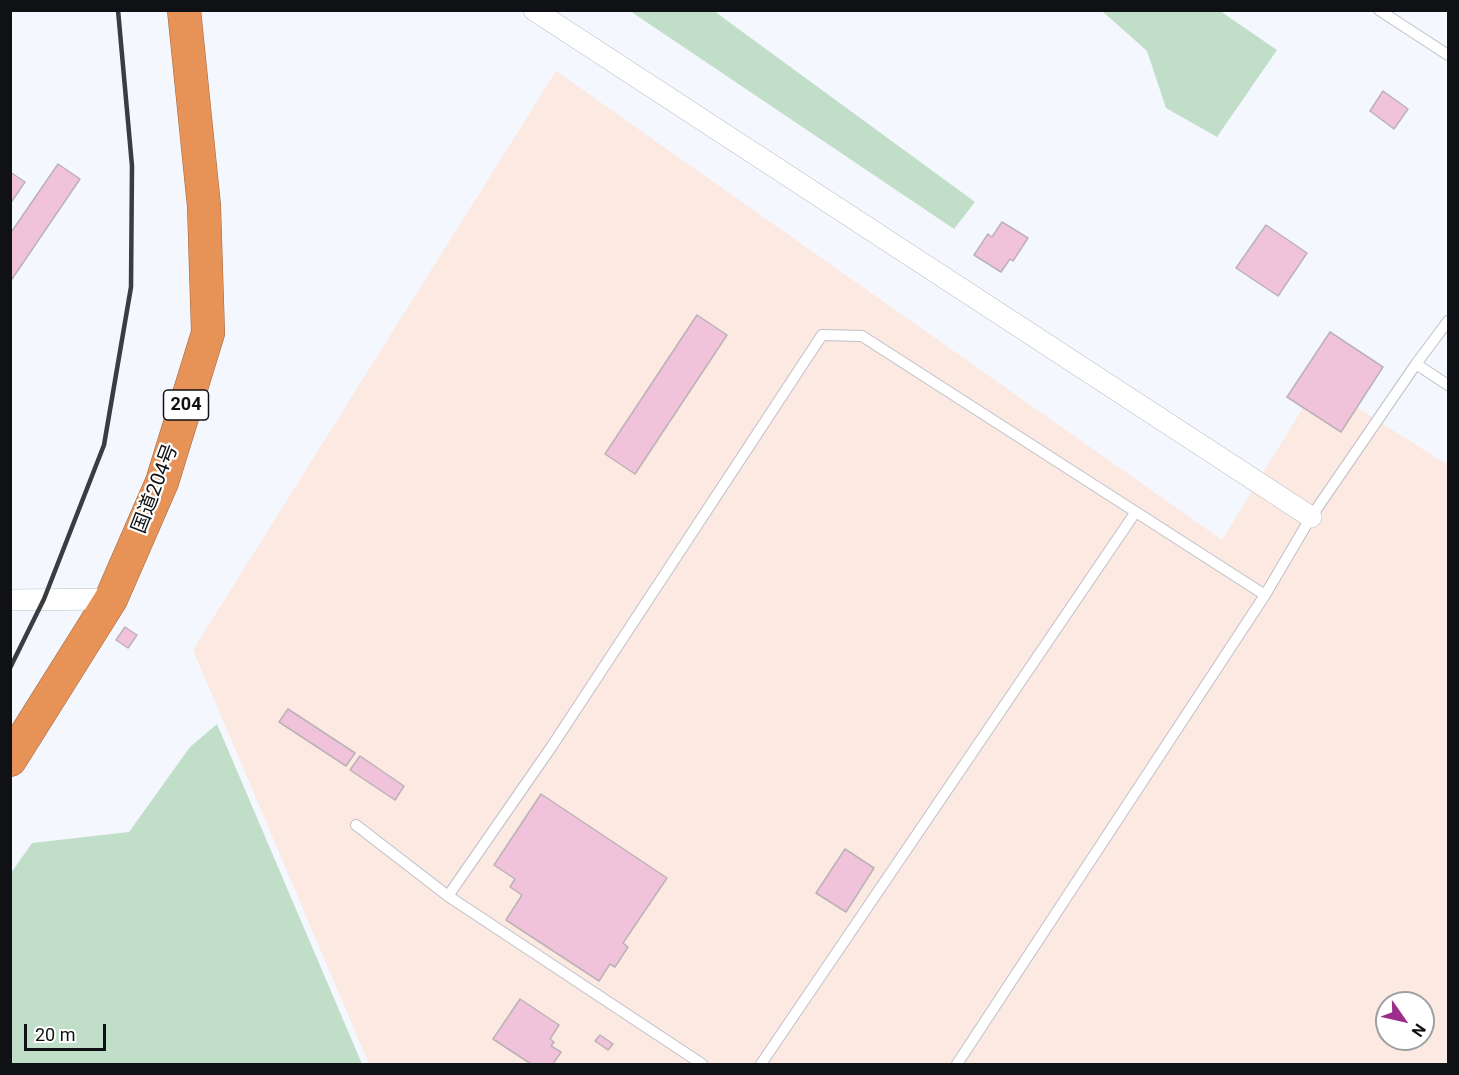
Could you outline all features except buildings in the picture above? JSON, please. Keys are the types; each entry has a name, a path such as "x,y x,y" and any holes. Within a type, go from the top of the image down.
{"highway":[{"name":"国道204号","path":"10,760 111,599 162,482 208,333 204,206 184,10"}],"street":[{"path":"534,10 1311,517"},
{"path":"10,600 111,599"}],"lane":[{"path":"1379,10 1449,55"},
{"path":"957,1065 1265,595 1311,517 1416,364 1449,321"},
{"path":"448,896 552,746 822,335 862,336 1265,595"},
{"path":"1416,364 1449,385"},
{"path":"761,1065 1136,513"},
{"path":"356,825 448,896 702,1065"}],"shaded area":[{"path":"556,71 1222,540 1318,383 1448,465 1448,1064 369,1064 193,650"}],"green space":[{"path":"630,11 714,11 975,202 954,229"},
{"path":"1102,11 1220,11 1277,50 1217,137 1166,108 1147,51"},
{"path":"217,724 362,1064 11,1064 11,873 32,843 129,832 190,747"}],"railway":[{"path":"10,668 44,599 104,445 131,287 132,166 118,10"}]}
